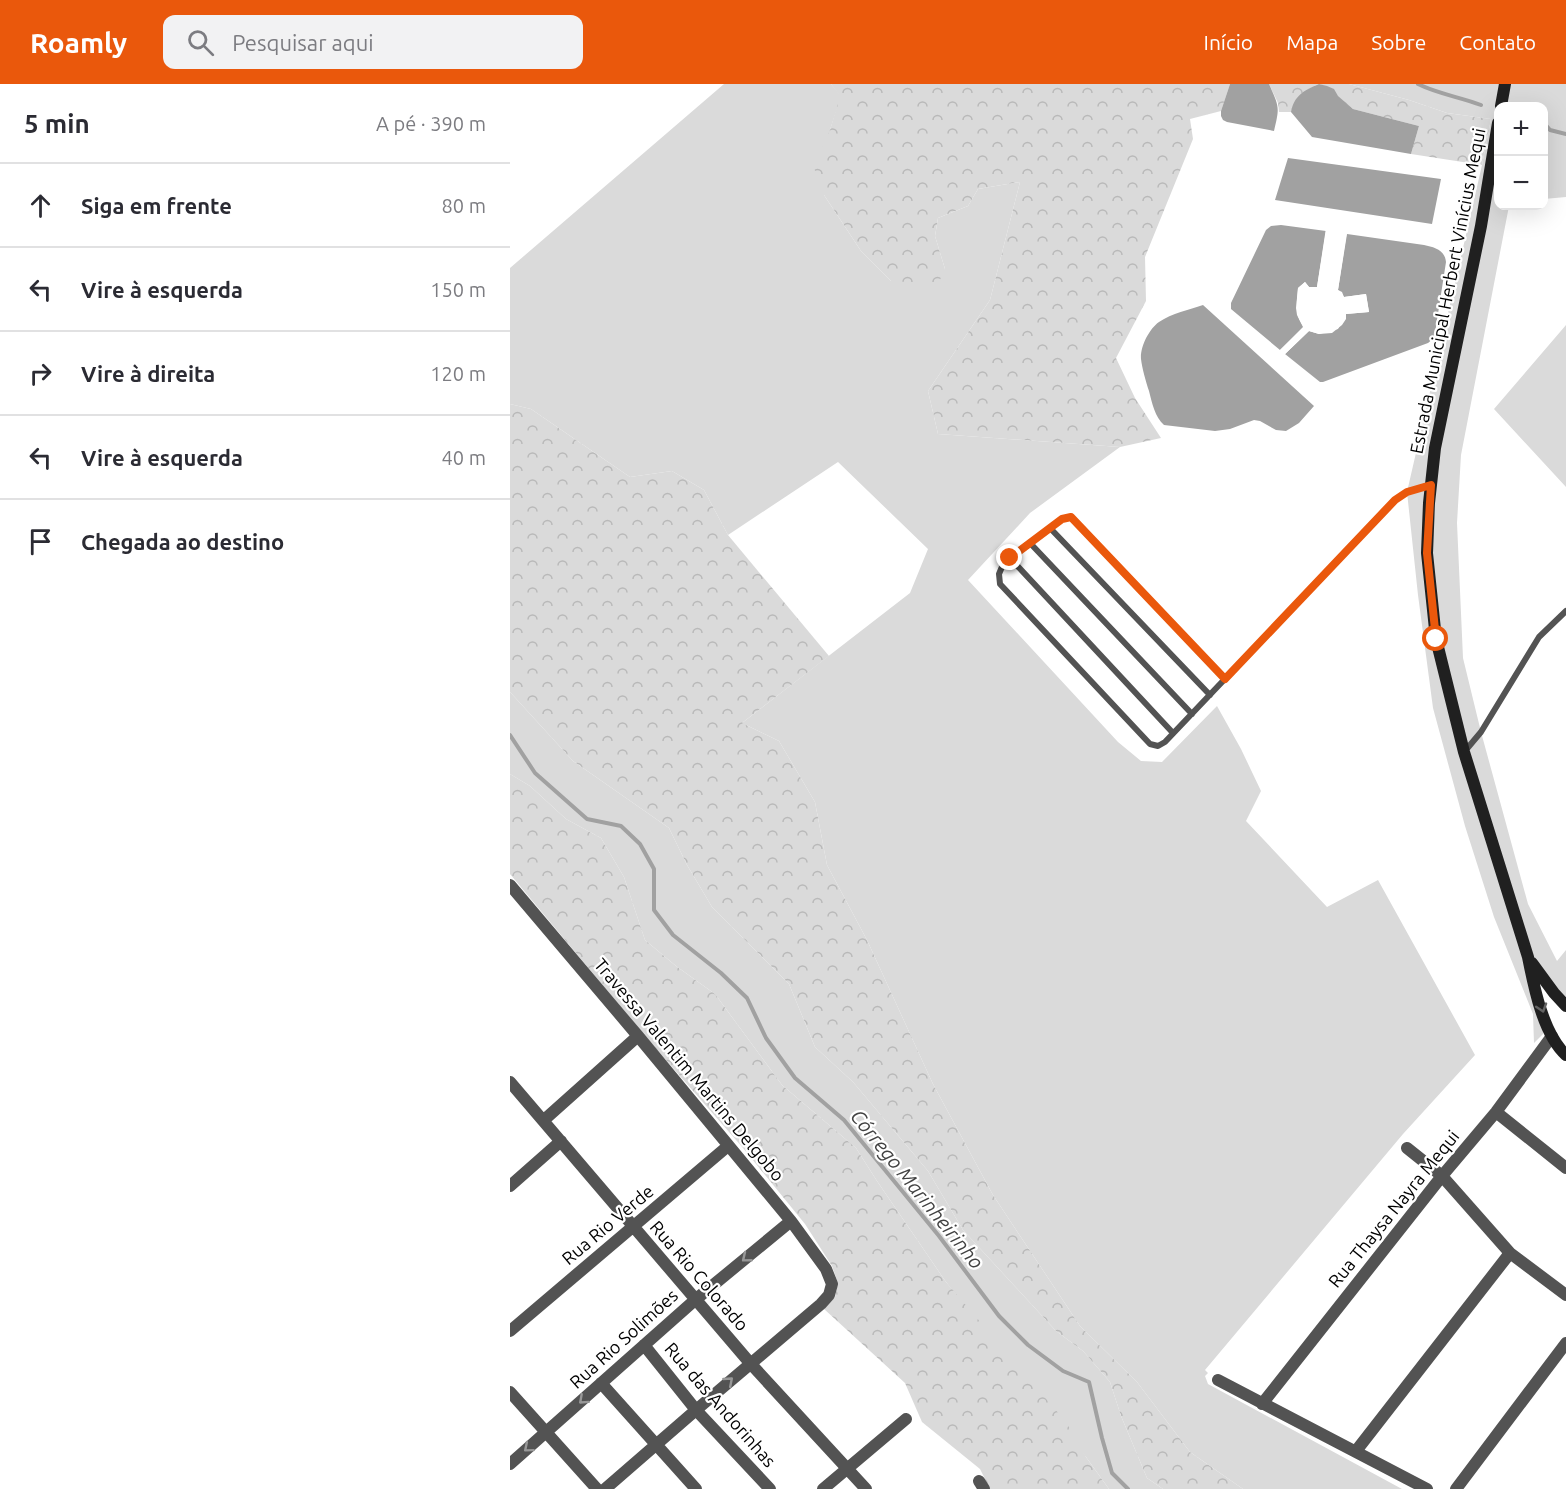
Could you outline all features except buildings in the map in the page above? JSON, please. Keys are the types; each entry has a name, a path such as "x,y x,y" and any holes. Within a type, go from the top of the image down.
{"main road":[{"name":"Estrada Municipal Herbert Vinícius Mequi","path":"1502,102 1505,84"},
{"name":"Estrada Municipal Herbert Vinícius Mequi","path":"1494,147 1481,226 1435,448 1427,553 1436,639 1464,753 1528,957 1536,991 1552,1036 1566,1055"},
{"name":"Estrada Municipal Herbert Vinícius Mequi","path":"1528,957 1537,972 1566,1006"}],"street":[{"name":"Travessa Valentim Martins Delgobo","path":"510,885 791,1221 826,1269 832,1284 830,1295 750,1363"},
{"path":"544,1120 638,1036"},
{"name":"Rua Thaysa Nayra Mequi","path":"1262,1404 1442,1176 1496,1112 1552,1036"},
{"name":"Rua Rio Colorado","path":"510,1082 750,1363 866,1489"},
{"path":"1496,1112 1566,1167"},
{"path":"510,1186 561,1141"},
{"name":"Rua Rio Verde","path":"510,1331 728,1146"},
{"path":"1407,1148 1442,1176 1510,1253 1566,1295"},
{"name":"Rua Rio Solimões","path":"510,1464 695,1300 791,1221"},
{"path":"1356,1451 1510,1253"},
{"path":"1456,1489 1566,1343"},
{"name":"Rua das Andorinhas","path":"644,1345 696,1410 770,1489"},
{"path":"606,1489 750,1363"},
{"path":"1218,1380 1427,1489"},
{"path":"601,1383 696,1489"},
{"path":"510,1392 597,1489"},
{"path":"823,1489 906,1419"}],"lane":[{"path":"1225,679 1071,517 1062,519 1004,562 999,574 1000,584 1150,744 1158,746 1166,742 1395,500 1407,492 1431,485"},
{"path":"1050,528 1210,695"},
{"path":"1030,543 1192,714"},
{"path":"1010,558 1173,733"},
{"path":"1464,753 1480,732 1539,637 1566,611"}],"green space":[{"path":"724,84 831,84 841,96 830,130 824,195 861,251 891,281 945,269 935,236 938,218 968,206 978,189 1020,182 990,300 928,391 938,434 1120,447 1030,513 968,580 1118,742 1141,761 1162,762 1217,706 1261,791 1246,821 1327,907 1378,880 1475,1055 1403,1134 1205,1370 1208,1373 1205,1376 1208,1384 1402,1489 1243,1489 1190,1452 1137,1382 1080,1326 993,1195 933,1084 867,940 827,865 815,802 779,741 742,723 910,593 928,549 838,462 728,535 704,490 672,471 630,477 531,409 510,404 510,268"},
{"path":"831,84 1230,84 1221,111 1190,119 1193,139 1145,257 1146,301 1116,358 1135,398 1161,438 1120,447 938,434 928,391 990,300 1020,182 978,189 968,206 938,218 935,236 945,269 938,284 891,281 861,251 824,195 814,168 830,130 840,96"},
{"path":"1269,84 1319,84 1301,95 1291,112 1279,112 1278,103"},
{"path":"1319,84 1349,84 1447,113 1491,119 1482,165 1411,154 1419,126 1353,109 1337,96 1333,89"},
{"path":"1349,84 1500,84 1497,102 1494,102 1494,121 1477,225 1431,447 1425,590 1543,1028 1543,1034 1534,1043 1533,1014 1494,917 1465,826 1433,708 1407,492 1491,119 1447,113"},
{"path":"1509,84 1566,84 1566,197 1548,199 1548,102 1506,102"},
{"path":"1494,167 1494,210 1508,210 1461,455 1457,523 1463,658 1528,904 1557,961 1566,950 1566,1000 1539,968 1532,952 1468,748 1440,637 1432,550 1439,448"},
{"path":"1566,325 1566,487 1494,409"},
{"path":"510,404 531,409 630,477 672,471 704,490 728,535 829,656 742,723 779,741 815,802 827,865 867,940 933,1084 993,1195 1080,1326 1137,1382 1190,1452 1243,1489 1163,1489 1147,1478 1121,1416 1110,1382 1083,1351 1056,1331 963,1230 928,1171 853,1082 815,1047 789,984 712,907 687,865 669,828 573,761 510,692"},
{"path":"510,692 573,761 669,828 687,865 712,907 789,984 815,1047 853,1082 928,1171 963,1230 1056,1331 1083,1351 1110,1382 1121,1416 1147,1478 1163,1489 1109,1489 946,1282 856,1148 782,1085 715,994 645,940 624,877 601,838 566,819 530,786 510,774"},
{"path":"510,774 530,786 566,819 601,838 624,877 645,940 715,994 782,1085 856,1148 946,1282 1066,1422 1086,1457 1109,1489 990,1489 980,1469 922,1422 905,1383 824,1309 835,1297 838,1283 832,1266 805,1224 510,874"}],"shaded area":[{"path":"1230,84 1269,84 1278,107 1274,131 1223,120 1221,111"},
{"path":"1319,84 1334,89 1338,96 1353,109 1419,126 1411,154 1312,137 1291,112 1300,94"},
{"path":"1288,158 1441,179 1432,224 1275,200"},
{"path":"1281,225 1326,231 1317,287 1309,287 1305,282 1298,288 1297,313 1304,327 1280,350 1231,309 1231,303 1266,230 1271,226"},
{"path":"1347,234 1424,245 1435,248 1444,255 1446,262 1435,333 1434,338 1428,343 1320,382 1285,354 1309,331 1319,334 1338,329 1346,314 1369,312 1366,294 1344,297 1338,290"},
{"path":"1203,305 1314,406 1299,423 1286,431 1276,430 1254,420 1230,429 1215,431 1164,425 1161,422 1156,414 1142,367 1141,354 1144,344 1152,329 1159,322"}],"pier":[{"path":"1326,228 1329,232 1320,288 1308,290 1305,286 1301,290 1300,314 1306,328 1279,353 1303,327 1296,308 1298,288 1305,282 1309,287 1317,287"},
{"path":"1347,231 1338,290 1344,297 1366,294 1369,312 1346,314 1342,325 1332,333 1319,334 1309,331 1283,356 1282,352 1308,328 1320,331 1331,330 1340,323 1345,312 1366,309 1364,298 1343,300 1335,291 1344,234"}],"waterway":[{"path":"1418,84 1481,105"},
{"path":"1548,128 1566,134"},
{"name":"Córrego Marinheirinho","path":"510,735 535,773 587,819 621,826 640,844 654,869 654,910 673,935 721,973 747,998 766,1038 795,1078 844,1120 939,1236 999,1316 1028,1345 1063,1371 1089,1382 1112,1473 1128,1489"}],"route":[{"path":"1010,558 1062,519 1071,517 1225,679 1395,500 1407,492 1431,485 1427,553 1436,639"}]}
